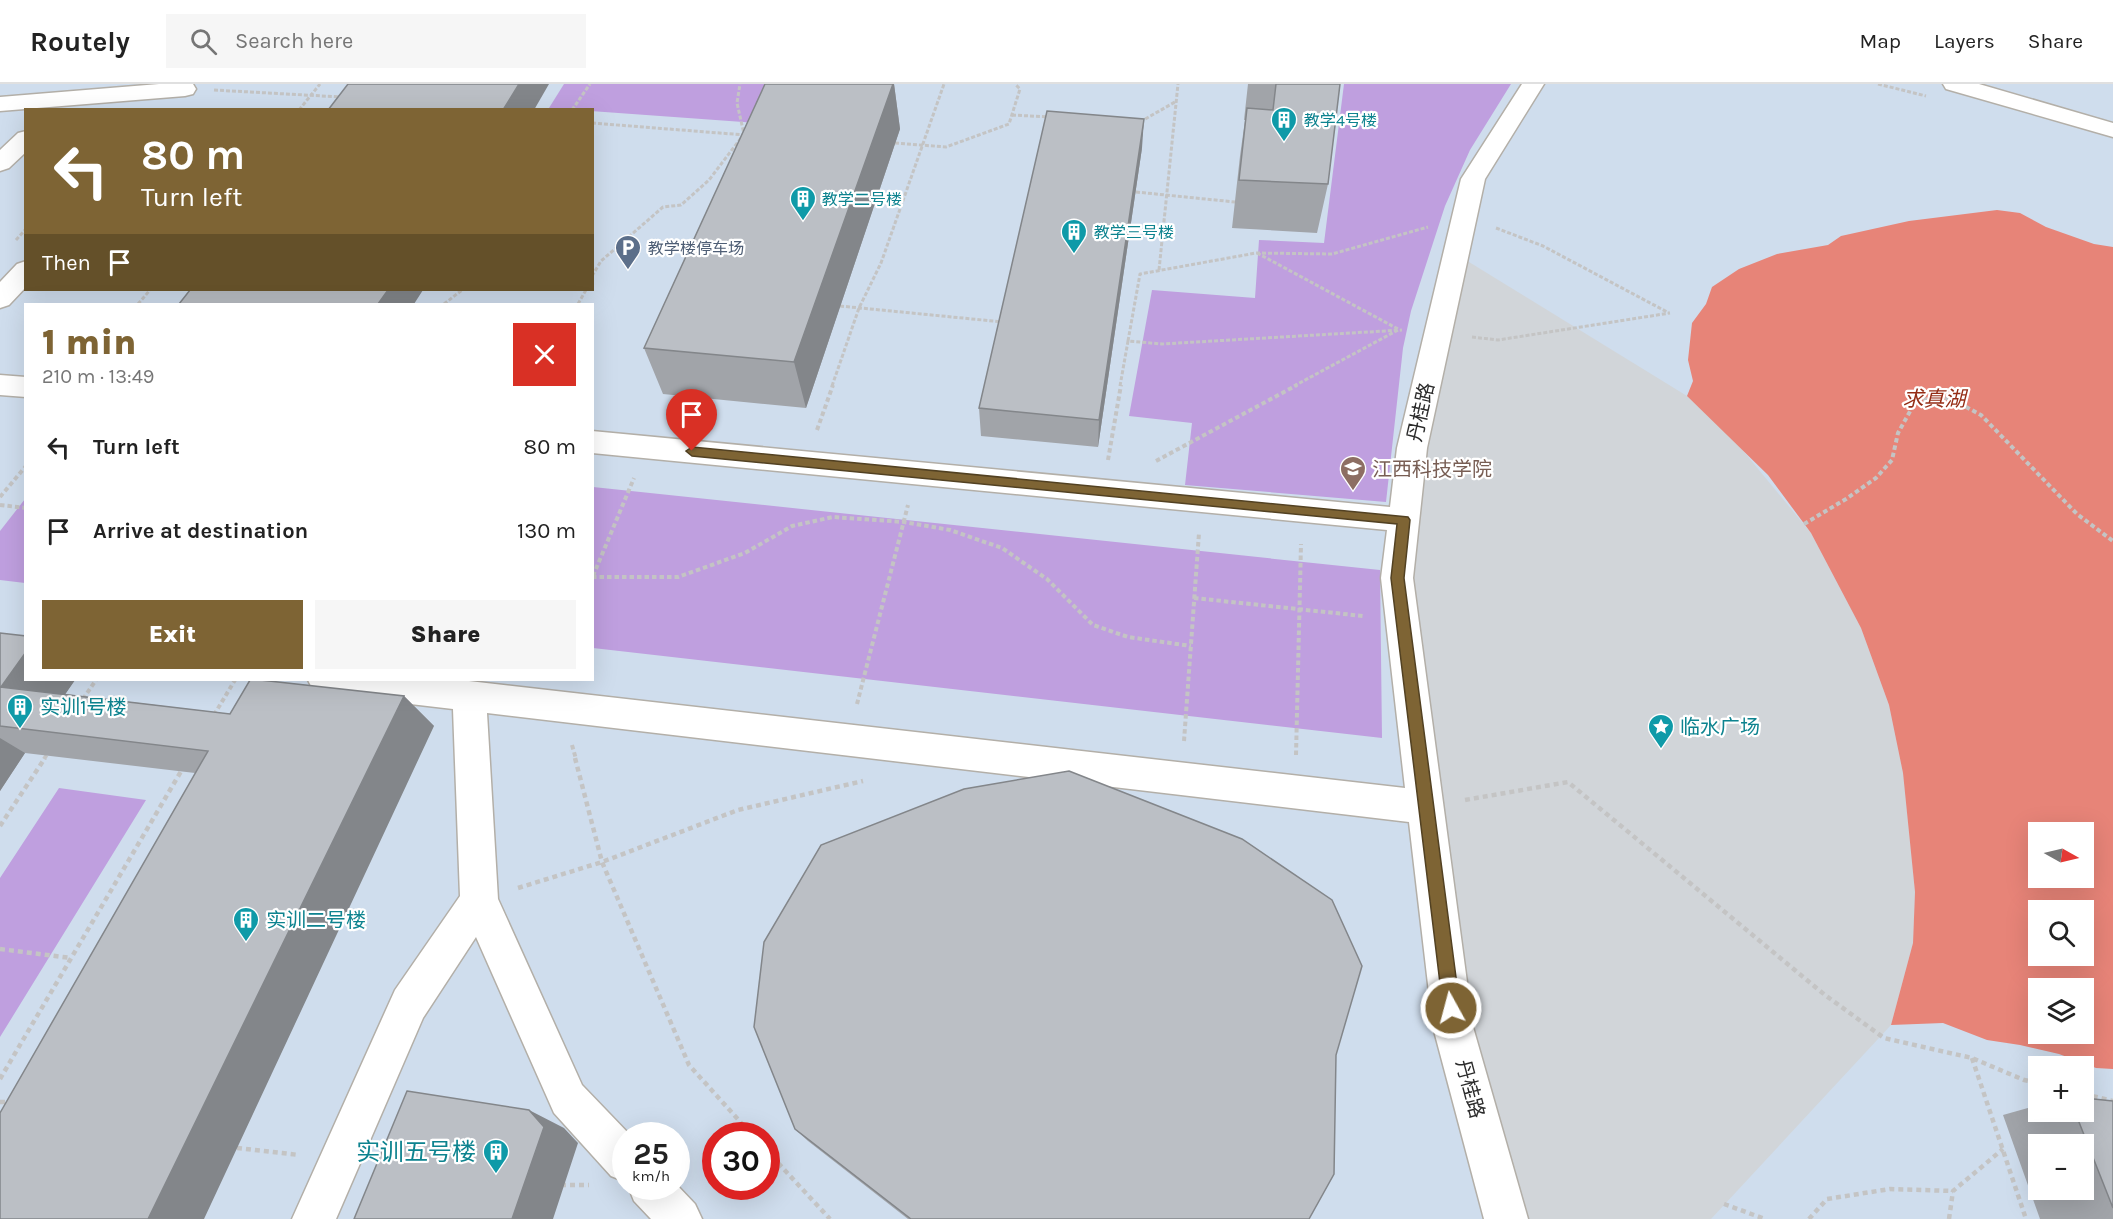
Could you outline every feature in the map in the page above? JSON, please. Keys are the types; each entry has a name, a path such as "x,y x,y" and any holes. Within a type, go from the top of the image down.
{"street":[{"name":"丹桂路","path":"1506,1219 1454,1027 1397,578 1412,448 1473,179 1533,84"},
{"path":"1954,84 2113,130"},
{"path":"0,105 61,104 187,86"},
{"path":"169,108 187,86"},
{"path":"0,163 24,140"},
{"path":"0,298 24,272"},
{"path":"0,385 24,387"},
{"path":"594,442 1404,520"},
{"path":"334,681 1426,807"},
{"path":"469,696 479,900 568,1099 612,1171"},
{"path":"314,1219 409,1004 479,900"},
{"path":"662,1200 680,1219"}],"path":[{"path":"300,108 320,84"},
{"path":"573,108 590,84"},
{"path":"740,84 737,90 737,113 744,134"},
{"path":"806,462 859,308 881,262 944,84"},
{"path":"895,143 946,147 1009,124 1020,89 1015,84"},
{"path":"1159,270 1178,84"},
{"path":"187,86 343,97"},
{"path":"1137,124 1176,101"},
{"path":"1012,115 1056,117"},
{"path":"594,123 754,135"},
{"path":"595,268 663,207 681,205 709,180 744,134"},
{"path":"1136,192 1235,202"},
{"path":"1103,490 1128,341 1140,274 1256,253 1332,254 1465,217 1543,246 1670,313 1497,340 1399,329 1162,344 1128,341"},
{"path":"1256,253 1399,329"},
{"path":"139,303 149,291"},
{"path":"446,303 461,291"},
{"path":"840,306 1007,322"},
{"path":"1103,490 1399,329"},
{"path":"1804,524 1884,471 1896,455 1898,434 1912,405 1926,397 1946,397 1963,403 1981,415 2077,514 2113,541"},
{"path":"594,575 647,447"},
{"path":"0,497 24,468"},
{"path":"848,740 916,472"},
{"path":"1181,778 1201,500"},
{"path":"0,505 24,508"},
{"path":"1295,791 1302,510"},
{"path":"594,577 678,577 745,553 792,526 833,517 904,522 950,530 1002,548 1047,579 1093,625 1128,637 1191,646"},
{"path":"1194,598 1402,620"},
{"path":"77,709 95,681"},
{"path":"211,721 234,681"},
{"path":"562,707 602,862 689,1065 740,1122"},
{"path":"0,826 51,748"},
{"path":"0,1079 186,762"},
{"path":"181,766 192,768"},
{"path":"479,900 602,862 738,810 869,780"},
{"path":"1426,807 1568,782 1825,995 1884,1038 1972,1058 2028,1081"},
{"path":"0,950 71,958"},
{"path":"1972,1058 2026,1219"},
{"path":"2094,1096 2113,1101"},
{"path":"0,1102 12,1102"},
{"path":"237,1148 341,1159"},
{"path":"1949,1219 1953,1191 2003,1149"},
{"path":"780,1165 830,1219"},
{"path":"555,1184 612,1173"},
{"path":"1809,1219 1827,1199 1890,1189 1953,1191"},
{"path":"1724,1204 1765,1219"}],"shaded area":[{"name":"江西科技学院","path":"0,84 2113,84 2113,1219 0,1219"},
{"path":"564,84 789,84 771,124 594,111 594,108 549,108"},
{"path":"1344,84 1511,84 1470,150 1445,206 1411,311 1403,348 1386,502 1185,485 1192,423 1129,416 1152,290 1255,298 1259,240 1324,243"},
{"name":"临水广场","path":"1456,254 1687,396 1735,441 1811,533 1861,628 1889,705 1903,773 1915,892 1913,943 1891,1025 1711,1219 1509,1219 1447,972 1402,537"},
{"path":"594,487 1380,570 1382,738 594,648"},
{"path":"24,500 24,583 0,580 0,531"},
{"path":"59,788 146,800 0,1037 0,878"}],"water":[{"name":"求真湖","path":"1997,210 2020,213 2046,227 2094,244 2113,247 2113,1069 2094,1067 2094,1056 2064,1056 1987,1040 1943,1023 1891,1025 1913,943 1915,892 1903,773 1889,705 1861,628 1811,533 1768,475 1687,396 1693,381 1688,360 1692,323 1706,304 1712,287 1739,269 1777,254 1828,245 1841,236 1909,221"}],"building":[{"path":"348,84 519,84 504,108 330,108"},
{"name":"教学二号楼","path":"765,84 893,84 794,362 644,348"},
{"name":"教学4号楼","path":"1276,84 1340,84 1328,184 1239,180 1247,108 1273,110"},
{"name":"教学三号楼","path":"1047,111 1144,119 1099,420 979,408"},
{"path":"189,291 387,291 379,303 180,303"},
{"path":"0,633 24,636 24,655 1,687 230,714 249,681 269,681 404,696 148,1219 0,1219 0,1113 208,751 0,726"},
{"path":"1069,771 1242,839 1332,900 1362,966 1336,1055 1334,1174 1309,1219 911,1219 795,1129 754,1027 764,942 821,845 964,789"},
{"path":"407,1091 529,1110 544,1127 512,1219 354,1219"},
{"path":"2094,1099 2113,1101 2113,1208 2094,1160 2094,1134 2084,1134 2079,1122 2094,1122"}],"place":[{"name":"教学4号楼","path":"1284,143"},
{"name":"教学二号楼","path":"803,222"},
{"name":"教学三号楼","path":"1074,255"},
{"name":"教学楼停车场","path":"628,271"},
{"name":"江西科技学院","path":"1353,492"},
{"name":"实训1号楼","path":"20,730"},
{"name":"临水广场","path":"1661,750"},
{"name":"实训二号楼","path":"246,943"},
{"name":"实训五号楼","path":"496,1175"}],"route":[{"path":"692,451 1404,520 1397,578 1451,1008"}]}
